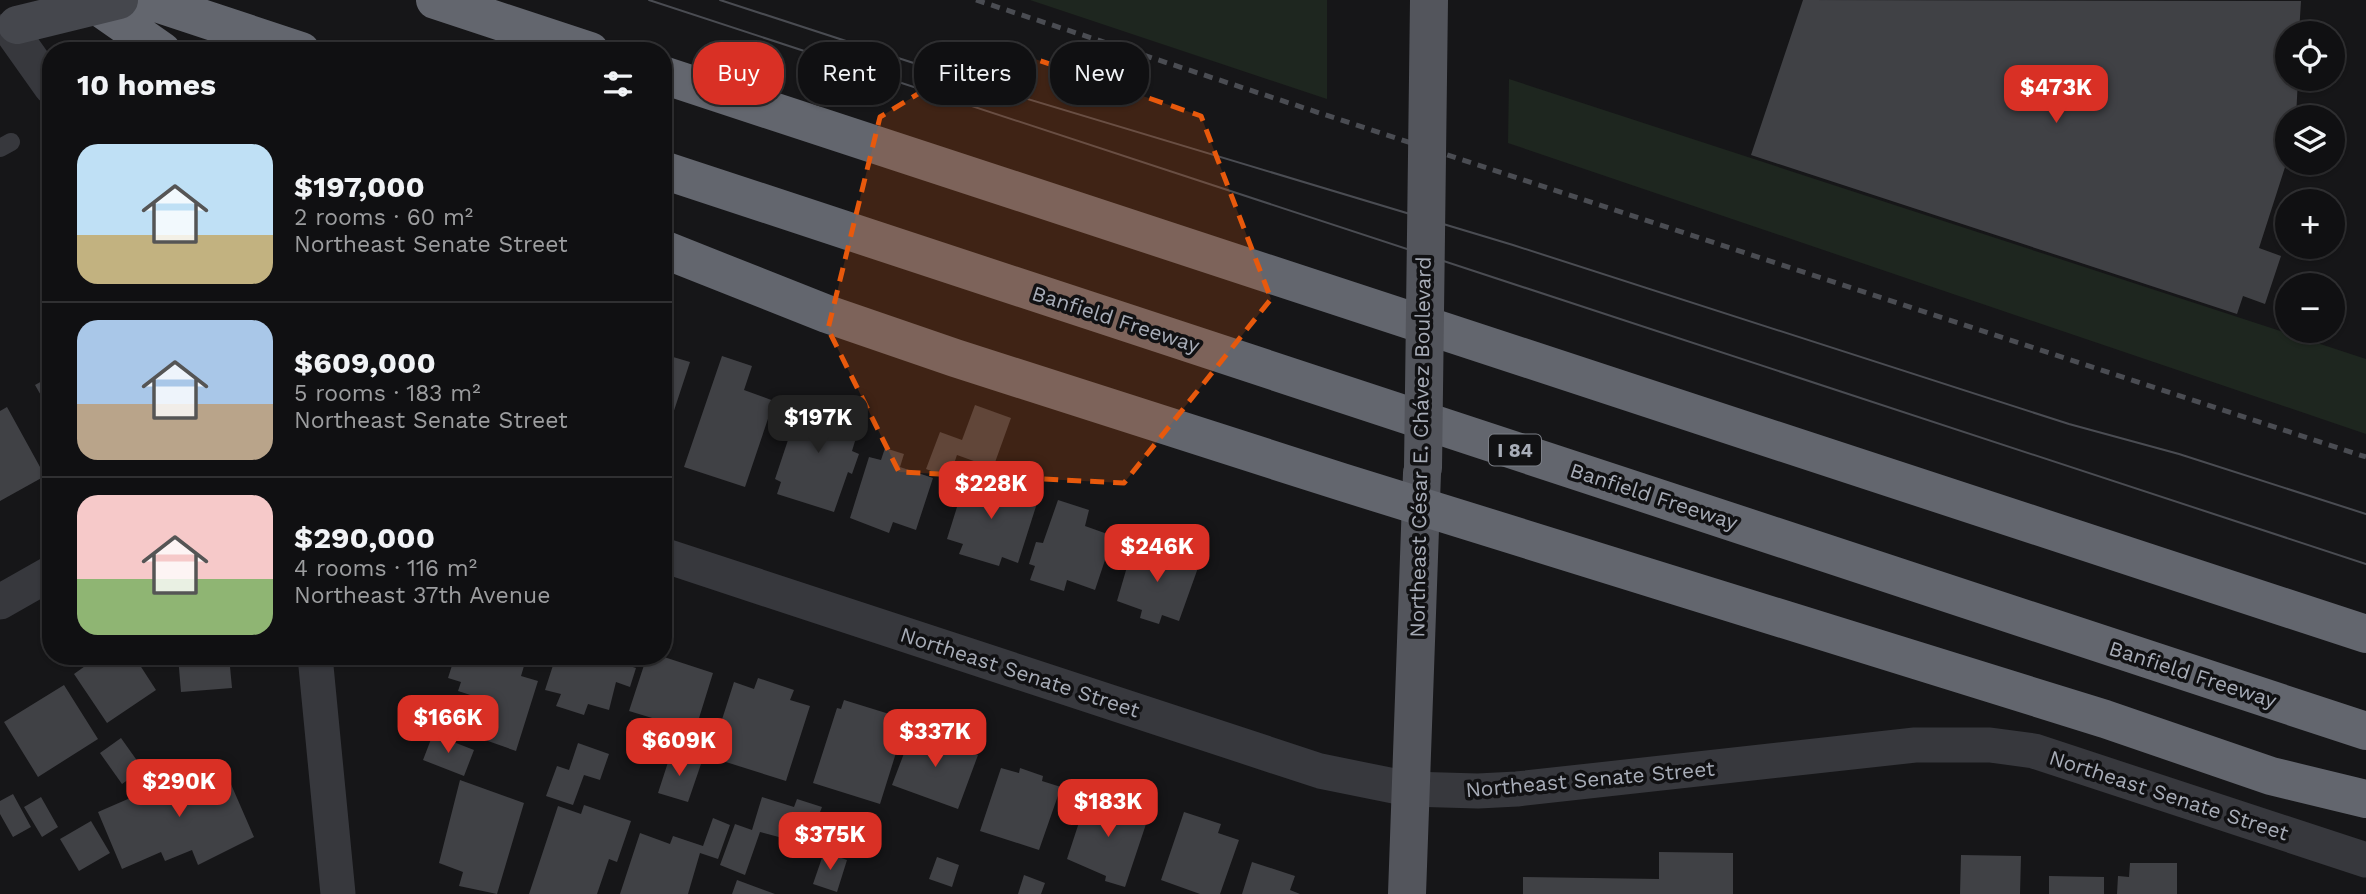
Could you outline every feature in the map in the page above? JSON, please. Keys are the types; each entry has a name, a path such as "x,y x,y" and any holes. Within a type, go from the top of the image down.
{"highway":[{"path":"89,0 150,42"},
{"path":"146,0 274,42"},
{"path":"435,0 563,42"},
{"path":"672,78 2366,634"},
{"name":"Banfield Freeway","path":"672,173 2366,731"},
{"path":"672,253 852,323 1420,507 2105,719 2271,776 2366,799"}],"main road":[{"path":"14,27 119,0"},
{"name":"Northeast César E. Chávez Boulevard","path":"1407,894 1423,468 1429,0"}],"street":[{"path":"14,27 42,72"},
{"name":"Northeast Senate Street","path":"672,558 1320,771 1409,789 1517,789 1915,746 1990,746 2034,751 2366,860"},
{"path":"0,602 42,578"},
{"path":"316,665 338,894"}],"highlighted area":[{"path":"997,46 1201,116 1271,299 1124,483 899,472 828,329 880,117"}],"shaded area":[{"path":"1030,0 1327,0 1327,99"},
{"path":"1509,79 2275,329 2275,343 2317,343 2366,359 2366,434 1508,143"}],"building":[{"path":"1803,0 2301,1 2300,21 2275,21 2275,91 2297,91 2297,105 2275,105 2275,175 2282,175 2278,189 2275,189 2275,198 2259,248 2275,254 2275,259 2280,259 2265,304 2243,296 2237,314 1751,155"},
{"path":"722,356 752,366 744,390 774,401 745,487 684,467"},
{"path":"672,357 690,362 672,417"},
{"path":"42,381 42,397 35,385"},
{"path":"802,398 862,418 852,451 859,454 852,474 848,472 834,512 777,494 781,482 775,479"},
{"path":"975,405 1011,418 993,468 957,455 949,478 926,469 940,432 962,440"},
{"path":"7,407 42,471 42,478 0,501 0,411"},
{"path":"885,448 904,454 900,467 933,478 916,530 893,522 889,533 850,518 869,457 881,460"},
{"path":"968,472 999,482 997,488 1038,500 1018,563 1002,557 999,566 959,554 963,544 947,539"},
{"path":"1058,500 1089,510 1085,526 1113,536 1095,590 1067,580 1064,591 1030,580 1035,566 1029,564 1036,542 1043,543"},
{"path":"1134,543 1199,565 1179,621 1162,615 1159,624 1140,618 1142,610 1117,601"},
{"path":"672,660 713,673 695,731 629,711 644,665 672,665"},
{"path":"86,665 140,665 156,690 107,723 74,674"},
{"path":"179,665 230,665 232,688 181,692"},
{"path":"452,665 524,665 521,676 538,681 516,751 488,741 497,714 492,712 495,703 458,691 461,682 448,678"},
{"path":"553,665 626,665 636,668 630,687 616,682 609,710 588,704 584,715 556,706 561,694 545,690"},
{"path":"758,678 794,690 790,700 810,706 786,781 710,757 734,682 754,689"},
{"path":"64,685 98,739 38,777 4,722"},
{"path":"844,700 899,717 896,729 900,730 900,740 880,804 813,783 837,708 841,709"},
{"path":"914,727 951,740 950,744 978,755 958,809 892,785"},
{"path":"433,734 474,750 464,776 423,760"},
{"path":"121,738 143,769 122,784 100,753"},
{"path":"578,743 609,754 600,780 584,775 573,805 546,796 557,766 569,770"},
{"path":"671,753 701,764 688,802 658,793"},
{"path":"220,759 254,837 198,865 192,850 165,861 161,852 122,869 98,812"},
{"path":"1001,768 1019,773 1020,768 1043,776 1042,781 1061,787 1039,850 980,831"},
{"path":"460,780 524,803 497,894 459,886 463,872 439,863"},
{"path":"13,794 31,827 13,837 0,814 0,801"},
{"path":"1088,795 1149,815 1125,887 1105,881 1106,876 1067,859"},
{"path":"41,797 58,827 42,837 24,807"},
{"path":"762,797 794,807 797,799 822,807 818,817 825,820 816,847 760,832 745,875 720,865 735,824 752,830"},
{"path":"584,805 631,821 617,862 609,859 597,894 529,894 558,806 581,814"},
{"path":"1184,812 1221,824 1218,833 1239,840 1220,894 1200,894 1161,880"},
{"path":"713,818 730,825 718,859 700,853 688,894 620,894 640,833 670,844 673,836 703,846"},
{"path":"91,821 110,853 79,871 60,839"},
{"path":"824,852 847,860 837,892 813,884"},
{"path":"1659,852 1733,853 1733,894 1523,894 1523,877 1659,879"},
{"path":"1961,855 2021,856 2020,894 1960,894"},
{"path":"937,857 959,865 952,887 929,879"},
{"path":"1252,862 1295,876 1290,890 1300,894 1242,894"},
{"path":"2130,863 2177,863 2177,894 2117,894 2118,876 2129,877"},
{"path":"1024,875 1045,883 1041,894 1018,894"},
{"path":"2049,876 2104,877 2104,894 2049,894"},
{"path":"737,880 775,894 732,894"}],"tram line":[{"path":"649,0 2366,564"},
{"path":"720,0 978,84 1513,245 2069,424 2179,454 2366,514"}],"railway":[{"path":"976,0 2366,457"}]}
